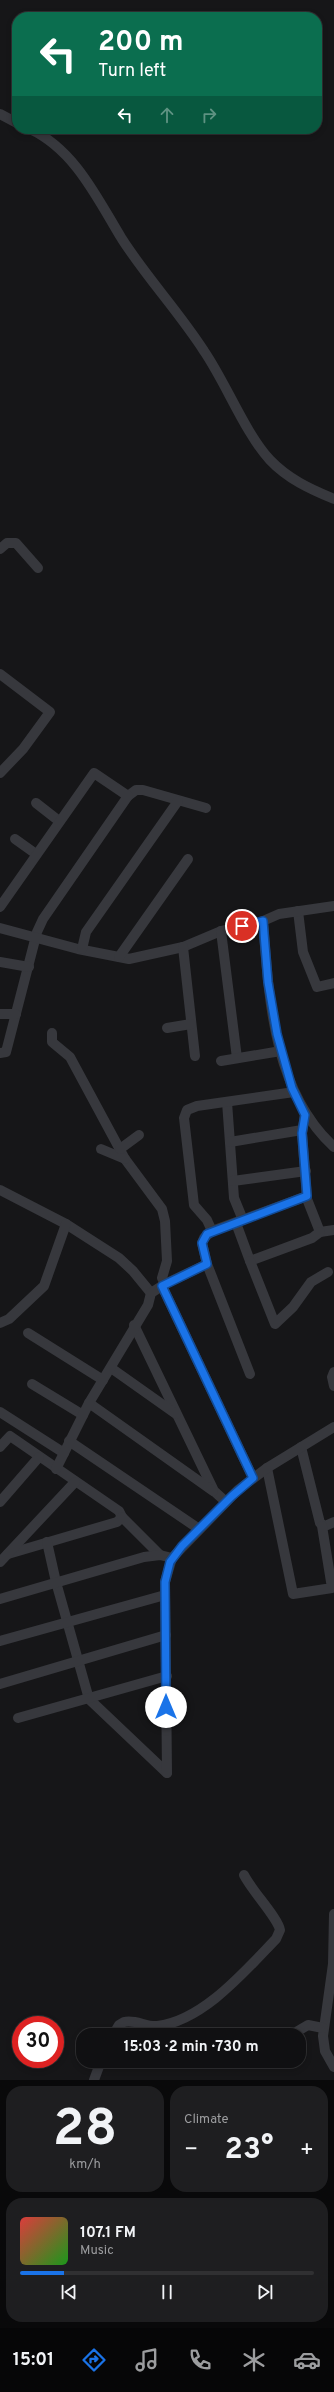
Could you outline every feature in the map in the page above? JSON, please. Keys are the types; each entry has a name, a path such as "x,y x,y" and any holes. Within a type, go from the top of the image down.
{"street":[{"path":"0,114 12,120"},
{"path":"38,134 57,146 85,179 128,249 204,351 251,432 269,459 298,482 334,499"},
{"path":"0,549 7,543 16,543 38,568"},
{"path":"0,674 50,712 23,749 0,773"},
{"path":"0,907 94,773 128,796"},
{"path":"0,1053 6,1052 43,919 128,796 136,790 143,790 206,808"},
{"path":"82,950 86,932 178,801"},
{"path":"36,803 59,821"},
{"path":"15,839 36,854"},
{"path":"119,957 188,858"},
{"path":"0,929 37,937 82,950 129,959 183,947 221,931 263,921 279,914 334,906"},
{"path":"298,911 304,952 317,987 334,983"},
{"path":"263,921 271,1005 281,1051 294,1092 305,1115 334,1147"},
{"path":"221,931 237,1058"},
{"path":"183,947 195,1056"},
{"path":"0,962 29,967"},
{"path":"0,1014 16,1014"},
{"path":"167,1028 191,1024"},
{"path":"52,1034 52,1042 70,1057 125,1159 162,1210 167,1243 167,1261 162,1278 163,1285 253,1478"},
{"path":"221,1061 281,1051"},
{"path":"212,1232 207,1220 194,1205 184,1118 187,1110 197,1106 294,1092"},
{"path":"227,1102 234,1198 250,1261 275,1324 293,1307 311,1282 328,1272"},
{"path":"305,1115 302,1130 307,1196 320,1232"},
{"path":"230,1142 302,1130"},
{"path":"120,1149 139,1135"},
{"path":"101,1149 125,1159"},
{"path":"233,1181 306,1171"},
{"path":"0,1190 66,1224 119,1258 133,1271 151,1293"},
{"path":"250,1374 207,1264 202,1243 207,1234 307,1196"},
{"path":"0,1322 9,1319 44,1286 66,1224"},
{"path":"250,1261 312,1238 320,1232 334,1230"},
{"path":"56,1469 89,1403 111,1368 134,1325 148,1305 151,1293 163,1285 207,1264"},
{"path":"134,1325 214,1492"},
{"path":"28,1333 103,1380"},
{"path":"111,1368 177,1415"},
{"path":"334,1372 332,1377 334,1386"},
{"path":"32,1384 83,1415"},
{"path":"89,1403 226,1502"},
{"path":"0,1412 64,1453"},
{"path":"47,1542 56,1582 89,1699 167,1773 165,1594 166,1573 172,1558 226,1502 253,1478 334,1427"},
{"path":"0,1447 10,1436 119,1511 122,1517 160,1555"},
{"path":"69,1441 199,1529"},
{"path":"267,1468 293,1594 332,1588 322,1526 301,1447"},
{"path":"0,1502 39,1457"},
{"path":"0,1562 75,1482"},
{"path":"8,1554 117,1522 122,1517"},
{"path":"322,1526 334,1522"},
{"path":"0,1599 56,1582 160,1555 172,1558"},
{"path":"0,1641 165,1594"},
{"path":"0,1684 166,1635"},
{"path":"18,1718 166,1676"},
{"path":"117,2028 124,2022 157,2026 178,2020 195,2012 231,1984 276,1938 280,1930 278,1923 254,1892 244,1875"},
{"path":"334,1914 332,1964 323,2046 327,2058 334,2067"},
{"path":"303,2028 308,2025 324,2028"},
{"path":"94,2080 98,2068"}],"route":[{"path":"166,1707 165,1582 166,1573 170,1562 182,1546 238,1490 253,1478 162,1286 207,1264 202,1243 207,1234 307,1196 302,1133 302,1123 305,1115 292,1088 277,1034 268,982 263,921 242,926"}]}
